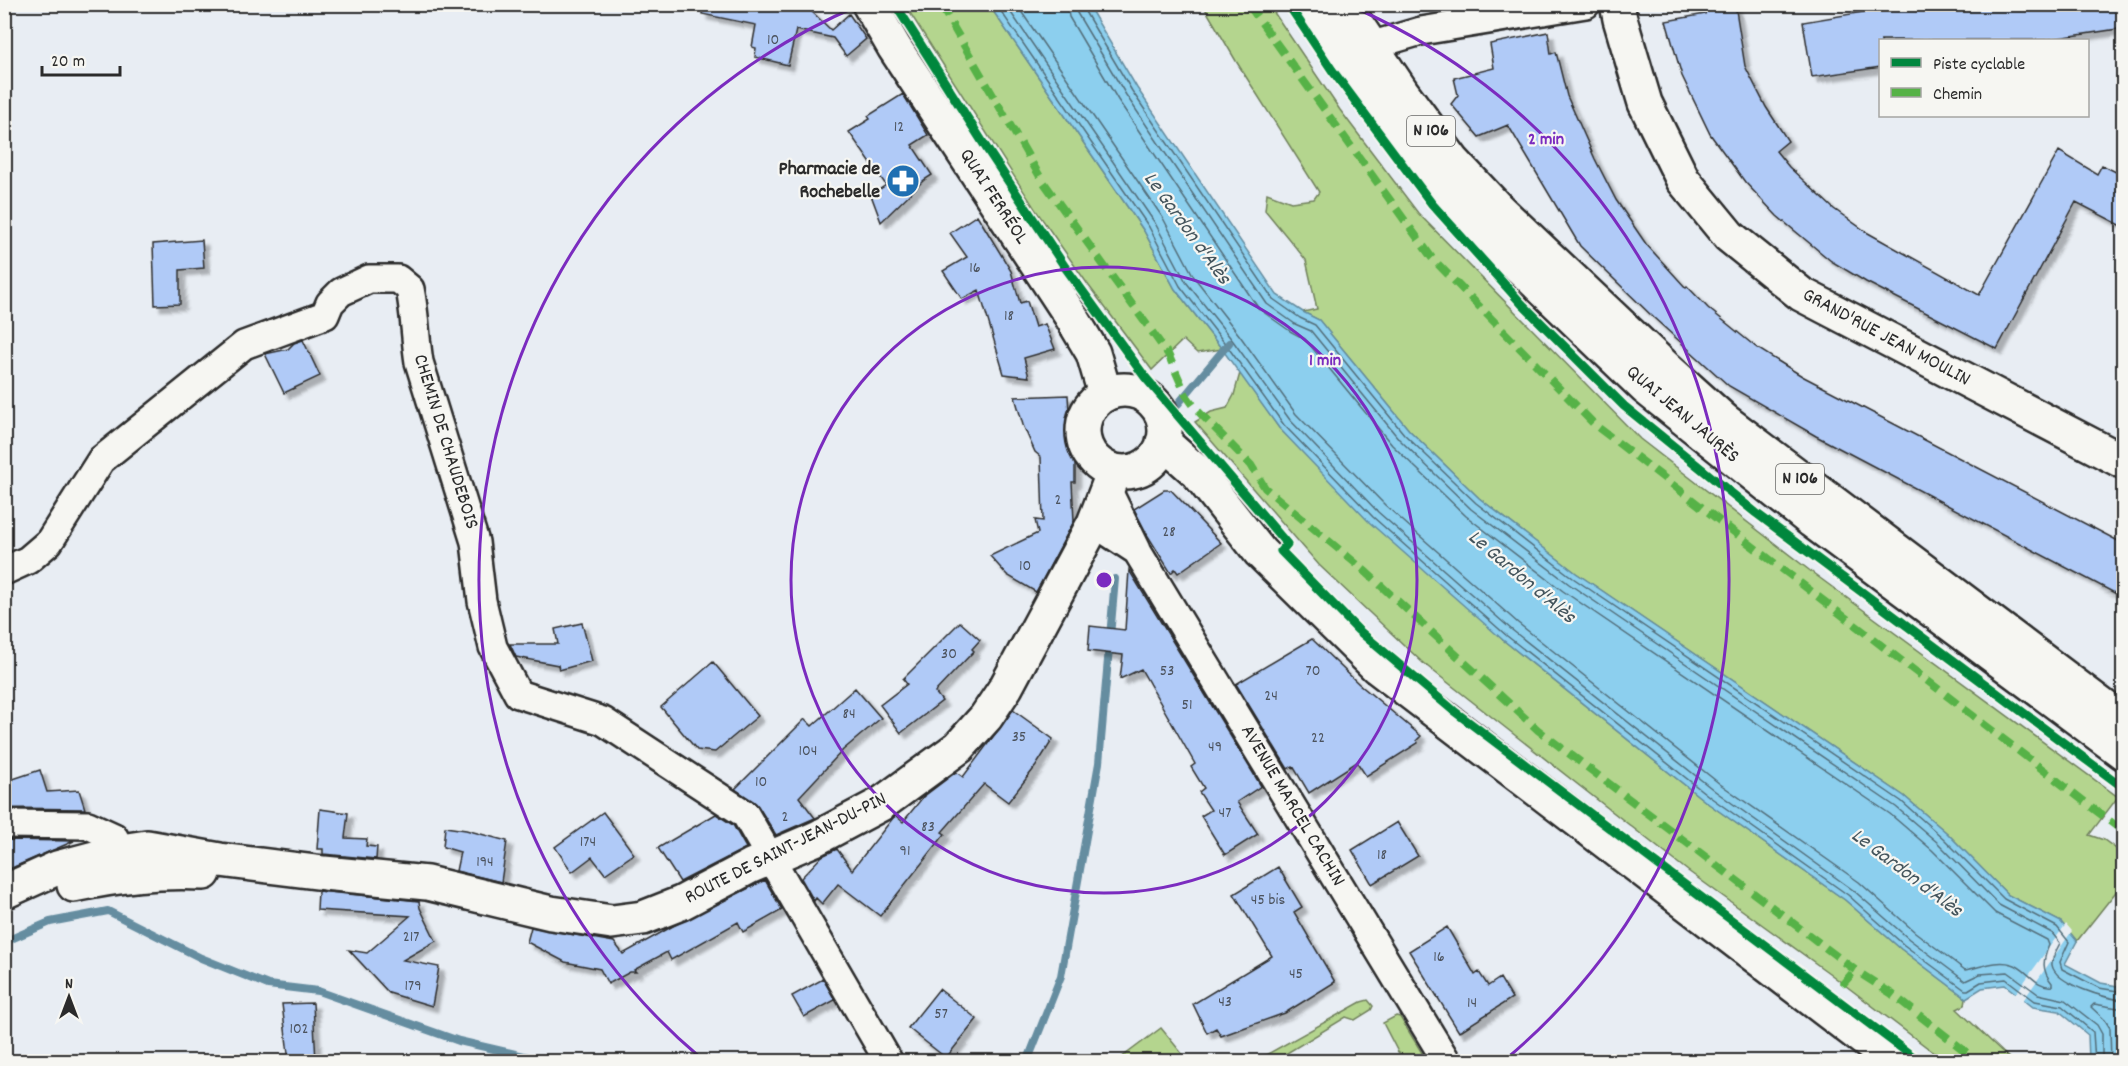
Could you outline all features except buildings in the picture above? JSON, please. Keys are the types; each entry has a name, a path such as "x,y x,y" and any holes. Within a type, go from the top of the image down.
{"main road":[{"name":"QUAI FERRÉOL","path":"869,4 894,47 1071,316 1093,353 1105,394"},
{"name":"QUAI JEAN JAURÈS","path":"1312,4 1402,92 1453,161 1498,209 1665,368 1725,420 2124,722"},
{"name":"QUAI JEAN JAURÈS","path":"1343,4 1359,50 1405,141 1476,225 1646,388 1812,521 2124,753"},
{"name":"GRAND'RUE JEAN MOULIN","path":"1617,4 1645,103 1683,180 1729,236 1801,294 2124,462"},
{"path":"1128,390 1140,393 1158,408 1165,430 1163,442 1150,463 1111,481 1103,466 1093,459 1086,448 1082,436 1087,411 1105,394 1128,390"},
{"path":"1163,442 1198,473 1260,552 1377,667 1894,1062"},
{"name":"ROUTE DE SAINT-JEAN-DU-PIN","path":"4,892 57,868 147,847 220,860 427,883 551,913 612,922 643,918 681,903 817,838 881,804 958,747 986,717 1006,687 1094,523 1111,481"},
{"name":"ROUTE DE SAINT-JEAN-DU-PIN","path":"4,909 58,888 118,875 167,872 271,878 324,873"}],"street":[{"path":"1359,50 1421,31 1586,4"},
{"name":"CHEMIN DE CHAUDEBOIS","path":"4,571 28,560 49,542 100,460 244,345 325,315 330,303 341,292 369,279 398,279 410,289 415,311 418,362 475,543 482,601 493,647 518,694 603,721 745,814 889,1062"},
{"name":"AVENUE MARCEL CACHIN","path":"1111,481 1137,551 1447,1062"},
{"name":"AVENUE MARCEL CACHIN","path":"1094,523 1137,551"},
{"path":"4,824 88,825 114,837 122,851"}],"green space":[{"path":"905,5 989,5 1144,231 1175,289 1222,349 1197,353 1183,340 1152,370 1035,209"},
{"path":"1203,5 1269,5 1340,110 1418,213 1640,439 1813,573 2118,797 2089,835 2104,840 2123,854 2123,883 2077,941 2061,922 2008,895 1947,833 1904,796 1576,573 1479,498 1409,430 1319,320 1303,312 1317,309 1306,260 1265,210 1267,193 1291,202 1314,199 1319,192"},
{"path":"1240,373 1279,428 1503,640 1706,802 1845,900 1901,949 1966,998 1965,1005 1957,1009 2012,1061 1945,1061 1829,973 1688,871 1423,663 1319,565 1195,422 1211,412 1227,408 1234,395"},
{"path":"1368,1000 1373,1006 1371,1010 1355,1020 1346,1017 1274,1061 1255,1061 1361,1002"},
{"path":"1396,1016 1400,1017 1427,1061 1410,1061 1398,1052 1383,1023"},
{"path":"1161,1028 1188,1061 1117,1061"}],"water":[{"name":"Le Gardon d'Alès","path":"989,5 1088,5 1137,88 1277,295 1319,320 1409,430 1479,498 1576,573 1904,796 1947,833 2008,895 2061,922 2077,941 2065,964 2101,983 2123,987 2123,1061 2089,1061 2088,1035 2059,1011 2033,1007 2005,985 1982,988 1966,998 1901,949 1845,900 1706,802 1503,640 1369,522 1279,428 1175,289 1144,231"}],"pier":[{"path":"2066,924 2072,931 2022,1002 2014,996"}],"waterway":[{"path":"1178,404 1229,343"},
{"path":"1027,1062 1061,976 1099,763 1115,579"},
{"path":"4,942 50,922 108,911 201,958 268,985 318,991 459,1041 550,1062"}],"marked path":[{"path":"940,4 1042,180 1168,354 1186,395 1197,410 1251,465 1265,488 1365,571 1538,730 1855,970 1892,994 1979,1062"},
{"path":"1248,4 1432,258 1595,425 2124,832"},
{"path":"1842,985 1855,970"}],"cycle path":[{"path":"895,4 1065,267 1145,377 1287,544 1281,551 1358,630 1454,711 1920,1062"},
{"path":"1288,4 1332,70 1432,204 1522,304 1624,406 1756,513 2124,788"}],"place":[{"name":"Pharmacie de Rochebelle","path":"903,181"}]}
